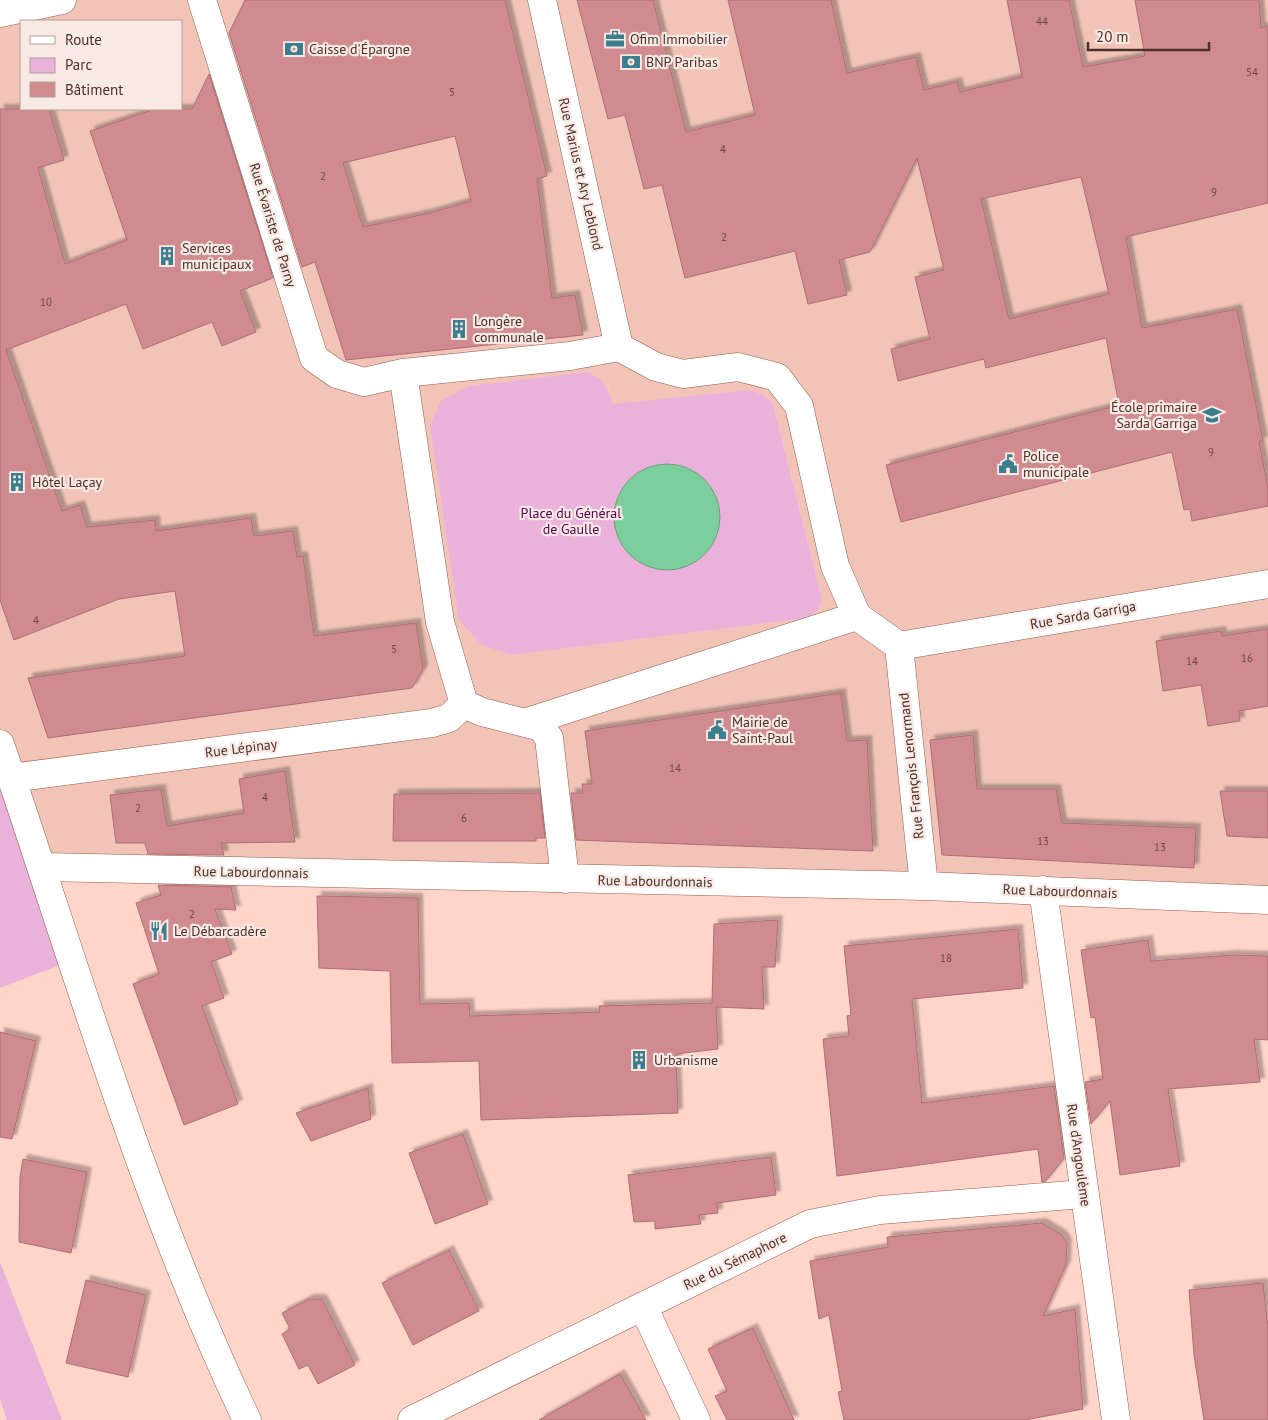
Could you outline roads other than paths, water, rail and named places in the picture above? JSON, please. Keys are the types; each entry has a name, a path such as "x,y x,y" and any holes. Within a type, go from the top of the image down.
{"street":[{"path":"0,13 62,0"},
{"name":"Rue Évariste de Parny","path":"202,0 314,358 337,374 364,382 403,373"},
{"name":"Rue Marius et Ary Leblond","path":"542,0 619,347"},
{"path":"565,879 549,738 541,727 482,712 464,704 440,622 403,373 570,356 619,347 656,367 683,374 738,367 777,377 799,406 835,566 857,616 899,646"},
{"name":"Rue Sarda Garriga","path":"899,646 1268,584"},
{"path":"527,722 857,616"},
{"name":"Rue François Lenormand","path":"899,646 924,886"},
{"name":"Rue Lépinay","path":"12,778 432,723 449,718 464,704"},
{"path":"0,744 43,867 141,1164 225,1375 247,1420"},
{"name":"Rue Labourdonnais","path":"43,867 924,886 1268,900"},
{"name":"Rue d'Angoulème","path":"1043,890 1116,1420"},
{"name":"Rue du Sémaphore","path":"412,1420 810,1224 880,1210 1084,1194"},
{"path":"643,1306 696,1420"}],"place":[{"name":"Ofim Immobilier","path":"615,39"},
{"name":"Caisse d'Épargne","path":"294,49"},
{"name":"BNP Paribas","path":"631,62"},
{"name":"Services municipaux","path":"167,256"},
{"name":"Longère communale","path":"459,329"},
{"name":"École primaire Sarda Garriga","path":"1212,415"},
{"name":"Police municipale","path":"1008,464"},
{"name":"Hôtel Laçay","path":"17,482"},
{"name":"Mairie de Saint-Paul","path":"717,730"},
{"name":"Le Débarcadère","path":"159,931"},
{"name":"Urbanisme","path":"639,1060"}],"park label":[{"name":"Place du Général de Gaulle","path":"571,522"}]}
